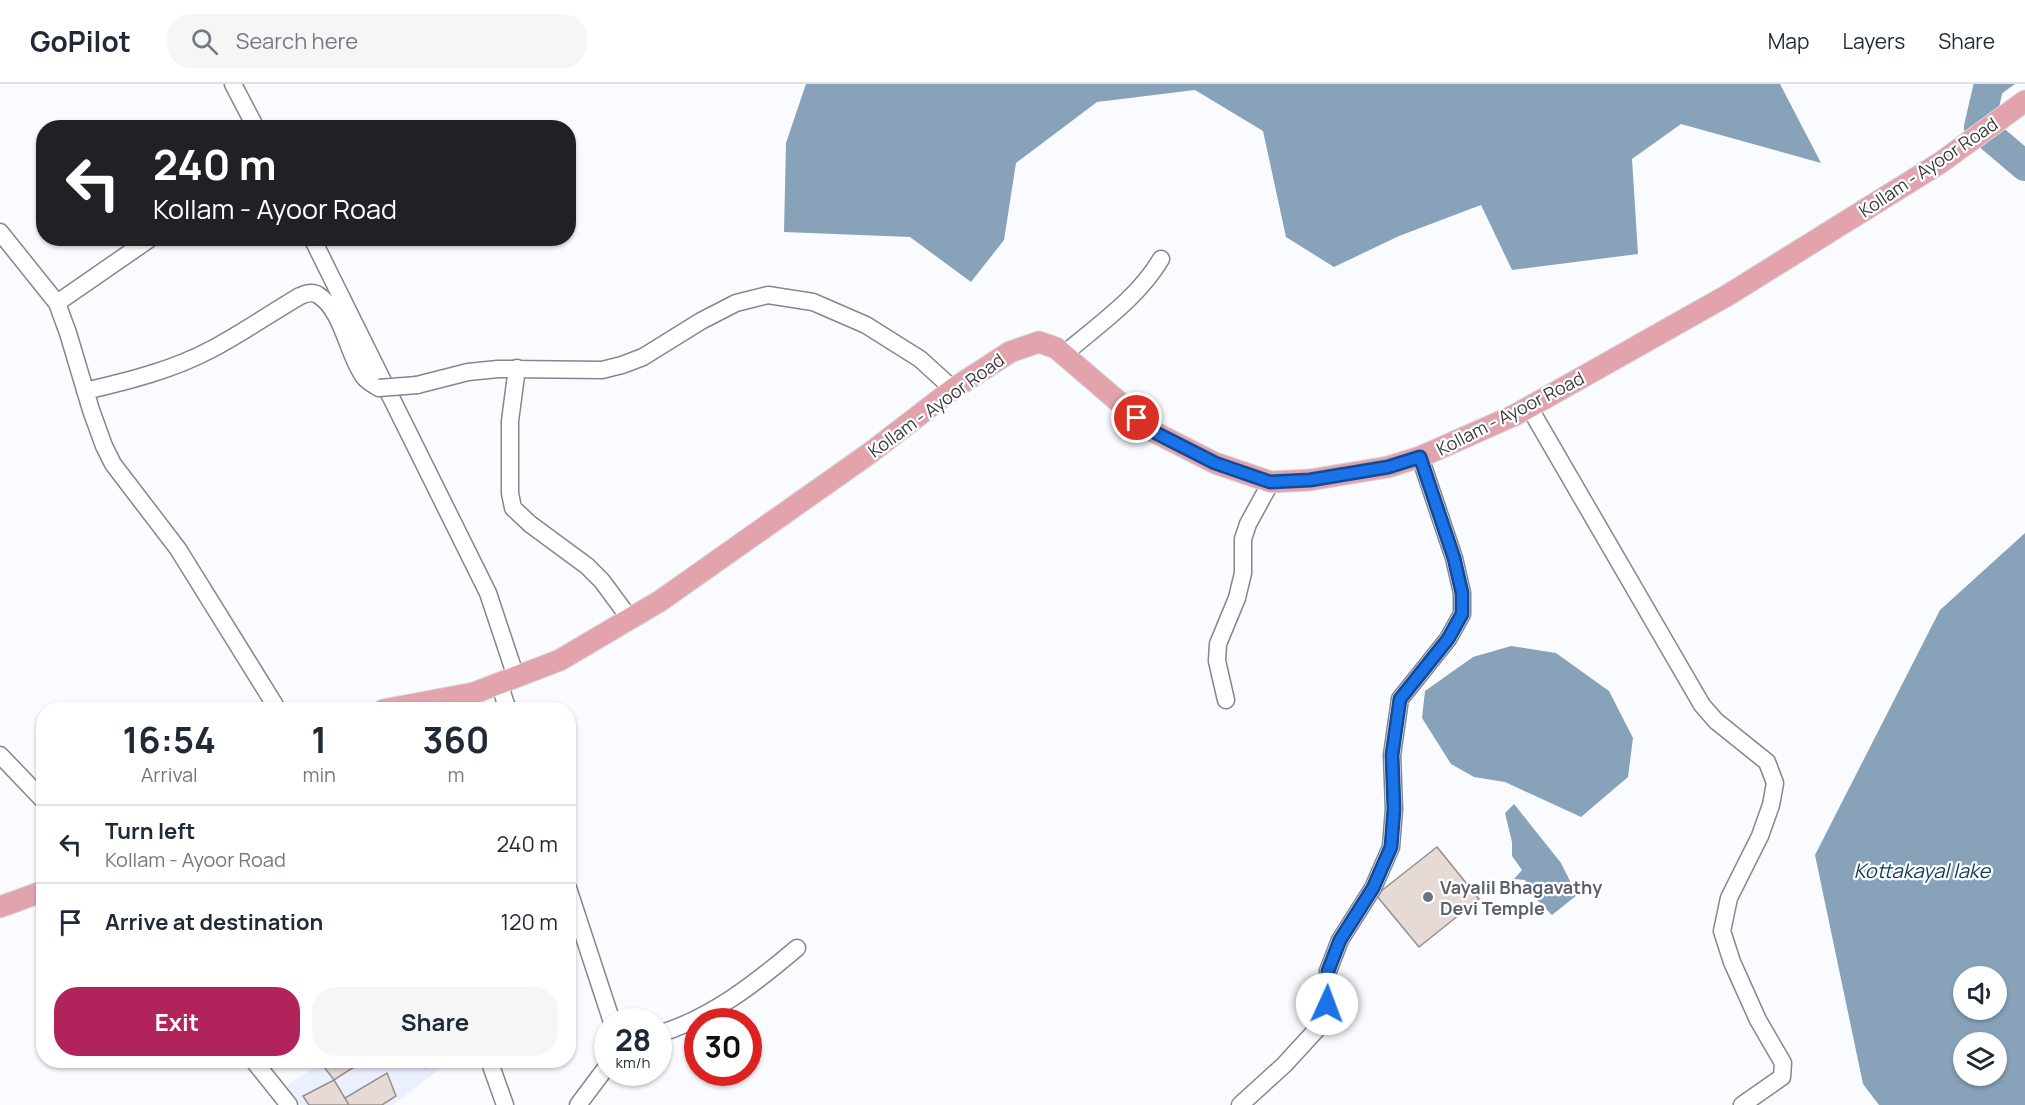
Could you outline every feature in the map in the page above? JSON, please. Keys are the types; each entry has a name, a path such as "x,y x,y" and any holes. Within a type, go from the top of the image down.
{"main road":[{"name":"Kollam - Ayoor Road","path":"426,702 474,693 560,660 630,619 660,601 870,453 953,389 1010,352 1025,346 1039,342 1056,348 1154,432 1215,463 1270,482 1310,480 1388,467 1420,457 1529,407 1728,295 1940,163 2025,100"},
{"path":"0,907 36,894"}],"street":[{"path":"233,84 252,120"},
{"path":"0,232 57,303 104,446 113,464 178,549 273,702"},
{"path":"57,303 139,246"},
{"path":"316,246 488,593 508,680 508,702"},
{"path":"1064,355 1134,295 1151,276 1161,259"},
{"path":"85,391 127,381 183,363 212,349 300,296 311,292 318,295 336,316 353,358 365,379 379,388 417,385 468,372 516,368 602,370 643,357 701,321 736,303 768,295 813,302 866,325 920,359 953,389"},
{"path":"516,368 510,421 510,493 513,508 530,524 587,566 602,581 630,619"},
{"path":"1529,407 1702,705 1716,720 1767,762 1775,783 1771,805 1760,836 1729,898 1722,931 1732,962 1758,1020 1783,1063 1782,1077 1742,1105"},
{"path":"1240,1105 1284,1065 1318,1028 1327,1004 1328,971 1336,951 1344,933 1373,888 1391,847 1394,809 1392,755 1400,699 1448,639 1462,614 1462,593 1454,558 1420,457"},
{"path":"1226,699 1217,661 1218,644 1237,598 1243,573 1243,539 1248,524 1270,482"},
{"path":"0,755 36,793"},
{"path":"576,912 607,1008"},
{"path":"672,1029 694,1020 728,1000 797,948"},
{"path":"258,1068 280,1102"},
{"path":"492,1068 505,1105"},
{"path":"578,1105 594,1084"}],"shaded area":[{"path":"314,1068 441,1068 393,1105 301,1105 287,1086"}],"water":[{"path":"806,84 1780,84 1821,163 1681,124 1632,159 1638,254 1512,270 1481,205 1399,236 1334,267 1286,237 1263,131 1195,90 1097,102 1016,163 1004,240 971,282 910,237 784,232 786,143"},
{"path":"1974,84 2015,84 1969,117"},
{"name":"Kottakayal lake","path":"2025,533 2025,1105 1879,1105 1863,1084 1815,855 1940,610"},
{"path":"1511,646 1556,653 1609,691 1633,738 1628,777 1581,817 1505,782 1474,777 1451,764 1422,718 1425,691 1473,657"},
{"path":"1514,804 1561,863 1577,895 1552,915 1538,901 1525,880 1514,879 1522,870 1512,856 1512,842 1505,813"}],"building":[{"name":"Vayalil Bhagavathy Devi Temple","path":"1437,847 1479,899 1419,947 1376,895"},
{"path":"325,1068 353,1068 334,1080"},
{"path":"387,1073 396,1096 382,1105 349,1105 345,1098"},
{"path":"334,1080 349,1105 309,1105 303,1096"}],"waterway":[{"path":"1989,84 1979,127 2025,166"}],"place":[{"name":"Vayalil Bhagavathy Devi Temple","path":"1428,897"}],"route":[{"path":"1137,418 1154,432 1215,463 1270,482 1310,480 1388,467 1420,457 1454,558 1462,593 1462,614 1448,639 1400,699 1392,755 1394,809 1391,847 1373,888 1340,940 1328,971 1327,1004"}]}
